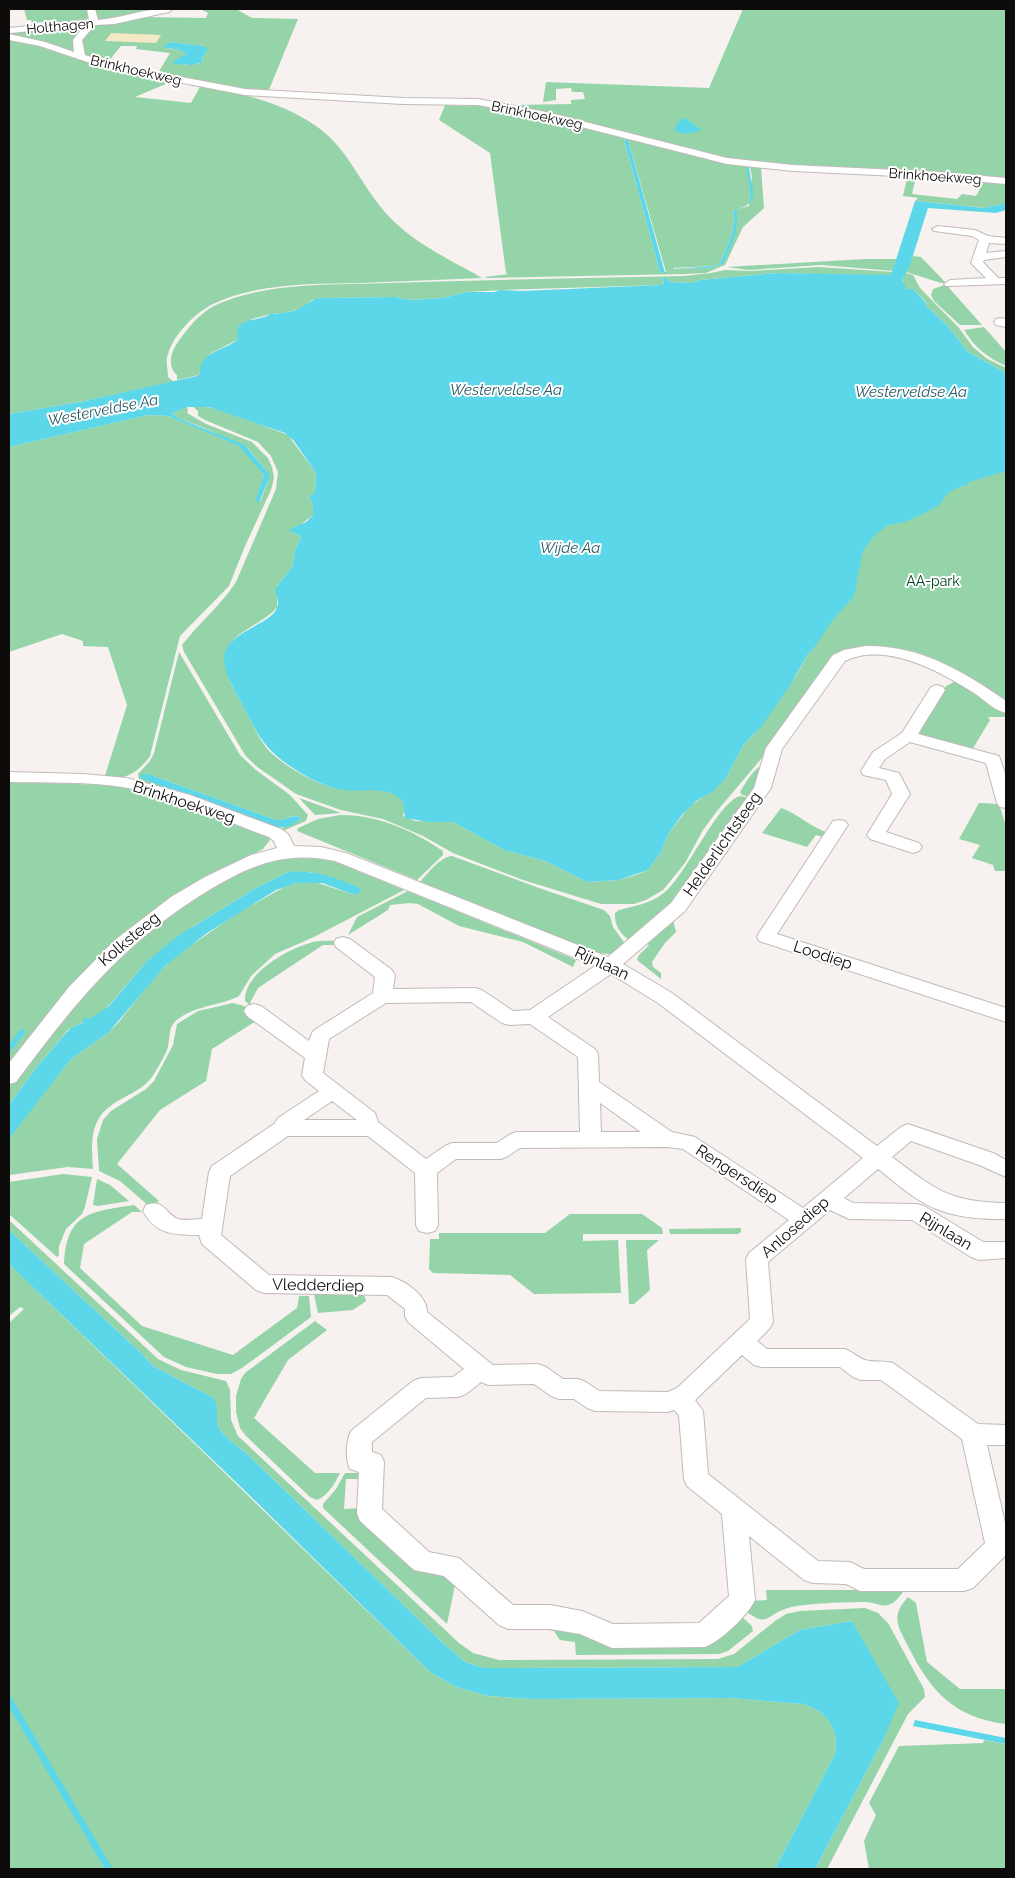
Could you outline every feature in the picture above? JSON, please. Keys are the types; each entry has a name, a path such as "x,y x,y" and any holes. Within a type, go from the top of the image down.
{"street":[{"path":"81,57 78,39 80,34 94,21 91,9"},
{"name":"Holthagen","path":"9,31 91,24 125,19 169,9"},
{"name":"Brinkhoekweg","path":"9,37 42,44 105,65 245,92 498,105 546,115 698,155 736,162 793,168 938,174 1006,181"},
{"path":"938,229 975,233 985,238 1006,241"},
{"path":"985,238 977,263 1000,281"},
{"path":"979,257 1006,254"},
{"path":"950,284 1000,281"},
{"name":"Helderlichtsteeg","path":"534,1017 610,965 678,907 762,788 766,780 771,752 839,658 852,652 861,651 910,654 928,660 959,676 1006,708"},
{"path":"913,847 876,836 901,794 893,777 869,771 879,756 908,736 937,690"},
{"path":"908,736 993,760 1001,766 1006,803"},
{"name":"Brinkhoekweg","path":"9,778 99,780 155,790 275,833 282,838 287,850"},
{"name":"Loodiep","path":"839,825 766,937 1006,1015"},
{"name":"Rijnlaan","path":"287,850 315,851 340,857 610,965 642,982 665,998 918,1189 938,1200 968,1210 1006,1211"},
{"name":"Kolksteeg","path":"9,1077 54,1014 80,984 109,954 142,925 185,896 242,864 264,855 287,850"},
{"path":"344,943 386,974 382,996"},
{"path":"367,1128 368,1118 312,1075 320,1036 382,996 475,996 509,1018 534,1017 588,1054 591,1139"},
{"path":"254,1011 316,1056"},
{"name":"Rengersdiep","path":"590,1086 667,1139"},
{"path":"284,1128 285,1122 333,1091"},
{"path":"154,1211 173,1227 212,1227 220,1172 284,1128 374,1128 426,1170 427,1225"},
{"path":"876,1157 908,1132 986,1159 1006,1169"},
{"name":"Rengersdiep","path":"426,1170 452,1151 501,1151 516,1140 667,1139 688,1142 804,1219"},
{"name":"Anlosediep","path":"678,1399 743,1342 762,1322 758,1259 876,1157"},
{"name":"Rijnlaan","path":"828,1198 849,1211 916,1212 979,1251 1006,1250"},
{"name":"Vledderdiep","path":"212,1227 210,1238 264,1284 392,1286"},
{"path":"392,1286 416,1305 416,1316 488,1375 538,1374 559,1389 578,1389 595,1401 668,1402 678,1399 691,1411 696,1479 813,1572 850,1573 860,1580 964,1580 1002,1546 973,1434"},
{"path":"743,1342 762,1358 844,1358 861,1370 885,1370 973,1434 1006,1435"},
{"path":"480,1369 458,1387 421,1388 360,1438 359,1462 372,1462 369,1513 423,1562 450,1566 508,1618 550,1617 582,1623 612,1636 705,1635 742,1600 734,1509"}],"green space":[{"path":"24,9 88,9 91,22 44,27 43,22 32,23 31,20 27,20"},
{"path":"93,9 166,9 97,23"},
{"path":"200,9 236,9 252,18 298,19 268,92 239,89 158,73 170,53 136,49 137,46 121,46 107,63 84,55 81,37 93,25 139,17 206,18 208,13","holes":["171,42 204,46 207,51 202,58 203,61 198,64 183,65 182,58 186,54 180,50 166,48"]},
{"path":"743,9 1006,9 1006,179 927,171 772,165 713,157 513,105 571,104 571,100 585,99 583,92 572,92 571,88 556,89 556,100 543,102 546,82 709,88"},
{"path":"86,26 76,53 54,45 9,36 9,32"},
{"path":"9,39 56,50 102,66 175,80 135,97 191,103 201,85 259,99 297,114 314,124 342,151 383,209 399,226 425,246 482,278 285,286 266,288 230,297 213,304 199,313 175,339 167,360 168,377 174,382 85,401 9,414"},
{"path":"445,105 483,106 516,110 711,160 747,166 750,193 752,178 750,166 761,168 764,208 743,227 725,265 706,273 484,277 509,274 506,273 490,153 439,120","holes":["624,139 628,140 666,272 660,272","750,200 749,206 736,210 733,238 723,264 710,268 673,268 714,266 720,263 733,230 733,211 747,205"]},
{"path":"908,174 943,177 938,179 916,177 912,194 957,199 962,194 976,196 985,180 1006,182 1006,203 984,208 915,201 918,198 903,196"},
{"path":"913,256 921,257 946,283 906,272"},
{"path":"865,259 898,259 894,271 821,265 748,270 727,267"},
{"path":"819,267 894,272 890,276 777,273 700,280 692,283 670,282 667,278 662,278 664,285 467,292 443,298 410,300 395,297 321,298 312,300 301,309 252,319 238,333 237,340 211,353 207,357 199,375 177,380 177,375 171,365 172,352 176,345 189,327 204,312 216,305 236,298 278,288 345,284 684,276 725,270 750,271"},
{"path":"905,273 913,275 920,288 959,328 973,347 986,358 1006,368 1006,373 968,352 947,325 925,305 927,303 913,289 905,289 902,282"},
{"path":"947,284 982,325 960,325 934,301 931,295 933,289"},
{"path":"984,327 1006,352 1006,366 982,351 972,342 964,330"},
{"name":"AA-park","path":"192,406 216,408 288,435 316,473 315,492 309,497 313,504 313,515 291,532 299,535 301,539 296,547 292,567 277,586 277,607 272,613 236,637 228,648 230,682 257,734 269,751 282,762 315,781 339,789 376,790 398,796 403,803 403,816 415,821 453,822 504,850 545,861 587,882 619,880 648,870 661,852 669,833 690,806 726,778 744,744 755,733 776,705 808,654 814,648 856,536 990,465 1006,464 1006,705 951,668 928,656 901,649 854,649 717,811 703,830 685,863 663,890 646,900 634,904 601,904 523,880 453,853 423,836 383,819 341,810 296,794 256,766 245,755 184,652 182,645 236,582 276,489 278,472 271,456 258,442 205,420 198,416 198,411"},
{"path":"187,407 187,413 206,424 252,442 268,458 274,478 271,490 229,586 180,636 150,756 141,767 125,777 104,779 127,705 108,647 83,646 83,641 62,634 9,652 9,447 148,415 168,416 242,447 264,475 260,502 269,479 267,472 248,448 178,418 172,413"},
{"path":"179,652 240,755 256,770 290,795 308,815 306,821 280,832 139,781 138,774 150,761 154,753","holes":["148,774 276,820 294,816 301,819 282,828"]},
{"path":"956,681 1006,711 1006,717 988,717 990,720 972,750 923,736 918,732 918,729 946,686"},
{"path":"762,765 763,770 750,797 742,795 740,792 747,781 755,770"},
{"path":"9,782 111,785 148,792 261,832 269,836 270,840 263,849 202,882 50,1013 9,1068"},
{"path":"741,796 749,798 672,906 631,942 619,929 615,913 649,901 665,892 674,883 723,810 732,800"},
{"path":"299,798 341,813 315,815"},
{"path":"979,803 999,804 1006,826 1006,871 995,871 993,865 972,858 980,845 959,839"},
{"path":"781,808 816,828 829,833 826,838 816,835 807,847 762,833"},
{"path":"340,815 367,817 394,825 432,844 443,851 443,855 417,880 297,831 298,828 318,819"},
{"path":"307,856 340,863 404,890 314,937 275,954 251,976 239,996 185,1014 178,1019 172,1026 167,1050 152,1077 139,1089 110,1107 98,1120 93,1138 93,1169 68,1167 9,1175 9,1139 42,1095 70,1060 109,1032 118,1023 156,975 176,956 236,914 284,887 296,883 315,882 355,895 312,872 288,872 256,888 194,926 147,961 104,1011 68,1030 36,1068 9,1105 9,1083 55,1020 143,929 255,862"},
{"path":"452,856 604,910 610,916 613,927 626,945 610,954 596,953 420,882 439,862"},
{"path":"408,891 576,960 573,967 523,942 459,926 418,904 390,905 388,910 348,935 357,917"},
{"path":"673,920 676,932 665,943 652,962 653,967 661,973 661,979 637,960 639,955 649,945 645,943"},
{"path":"337,941 337,945 323,945 258,988 250,1003 255,1009 245,1001 246,991 251,981 268,964 290,951 313,942"},
{"path":"233,1003 244,1006 259,1019 212,1049 206,1081 160,1110 117,1164 159,1201 150,1207 120,1181 99,1171 97,1139 103,1120 111,1111 146,1089 154,1081 173,1045 177,1024 198,1011"},
{"path":"63,1174 92,1177 82,1214 66,1229 57,1257 9,1214 9,1182"},
{"path":"97,1179 110,1185 129,1201 98,1206 93,1205"},
{"path":"134,1205 142,1212 132,1212 84,1244 80,1268 142,1326 233,1355 297,1308 299,1296 309,1296 311,1317 231,1374 217,1374 186,1367 164,1357 64,1264 70,1234 83,1218 104,1210"},
{"path":"570,1214 642,1214 662,1228 663,1234 583,1234 583,1241 618,1240 621,1293 534,1294 510,1275 433,1273 429,1269 430,1239 439,1239 439,1233 545,1233"},
{"path":"9,1220 158,1359 181,1370 226,1381 230,1390 231,1420 238,1436 459,1643 473,1653 499,1660 718,1659 734,1654 786,1614 800,1611 865,1608 878,1613 888,1623 924,1689 925,1697 908,1714 827,1869 815,1869 883,1740 852,1621 800,1630 737,1667 485,1668 465,1662 223,1433 218,1426 214,1398 153,1366 9,1230"},
{"path":"741,1228 741,1232 738,1234 670,1234 669,1229"},
{"path":"626,1240 659,1240 647,1250 650,1290 634,1304 629,1304"},
{"path":"9,1264 430,1672 456,1687 488,1696 530,1699 730,1698 802,1704 818,1711 833,1729 836,1745 835,1754 775,1869 9,1869 9,1323 24,1309 20,1307 9,1316"},
{"path":"314,1294 364,1294 366,1301 353,1310 318,1313"},
{"path":"315,1321 327,1330 288,1360 254,1418 315,1473 340,1473 328,1492 317,1500 310,1497 246,1436 240,1428 236,1412 236,1396 241,1379 245,1373"},
{"path":"345,1473 364,1473 363,1479 346,1479 344,1509 361,1508 422,1570 447,1577 455,1585 447,1624 323,1508 323,1504 336,1489"},
{"path":"766,1590 900,1590 903,1592 894,1602 888,1605 865,1602 805,1605 788,1608 768,1618 759,1619 747,1612 746,1601 767,1600"},
{"path":"908,1597 916,1603 927,1662 960,1689 1006,1689 1006,1724 972,1716 959,1709 936,1690 926,1678 899,1627 899,1610"},
{"path":"742,1617 752,1626 753,1631 728,1651 719,1654 576,1655 575,1642 560,1640 554,1631 549,1630 549,1624 611,1642 717,1641"},
{"path":"984,1740 1006,1744 1006,1869 869,1869 864,1841 876,1815 869,1803 899,1746 983,1743"}],"sand":[{"path":"111,33 161,35 156,43 105,41"}],"water":[{"path":"171,42 204,46 208,50 202,58 203,62 193,65 173,64 174,61 186,54 180,50 162,47"},
{"path":"685,118 702,130 687,134 676,132 674,129 681,119"},
{"path":"624,139 628,140 665,273 660,272"},
{"path":"746,166 749,166 753,198 747,205 750,200 750,191"},
{"name":"Wijde Aa","path":"915,201 984,208 1006,203 1006,210 996,213 928,208 910,265 902,281 906,286 905,289 913,289 927,304 925,305 947,325 968,352 1006,373 1006,471 969,482 966,484 968,486 962,486 949,492 939,505 927,512 905,522 888,525 875,535 863,551 854,596 832,621 808,654 789,687 761,727 744,744 726,778 712,792 696,801 682,815 669,833 661,852 648,870 619,880 587,882 545,861 504,850 453,822 429,822 405,818 403,802 397,796 373,790 338,789 318,782 305,776 279,758 261,739 230,683 226,672 225,654 229,644 237,636 267,619 275,612 278,604 275,589 292,567 296,547 301,539 299,535 291,532 290,529 306,522 313,515 313,504 309,497 315,492 316,473 294,441 285,433 209,407 188,407 172,413 178,418 245,445 269,474 269,479 259,502 255,502 264,475 239,446 168,416 148,415 9,447 9,414 85,401 197,376 200,374 201,366 208,356 237,340 238,327 242,324 272,313 277,314 297,310 315,299 395,297 410,300 443,298 467,292 660,285 664,284 662,278 667,278 670,282 692,283 700,280 777,273 891,275"},
{"path":"746,206 736,210 736,230 732,245 723,264 710,268 673,269 714,266 720,263 733,230 733,211"},
{"path":"142,774 148,774 276,820 294,816 301,819 288,827 277,827 143,779 140,777"},
{"path":"298,871 325,875 360,888 361,891 355,895 322,883 296,883 276,890 207,933 165,966 109,1032 70,1060 9,1139 9,1105 36,1068 71,1028 84,1022 82,1020 84,1018 89,1019 108,1007 147,961 178,936 256,888 288,872"},
{"path":"9,1230 153,1366 214,1398 218,1426 223,1433 465,1662 485,1668 737,1667 800,1630 852,1621 899,1703 883,1740 815,1869 775,1869 835,1754 836,1745 833,1729 818,1711 802,1704 730,1698 530,1699 488,1696 456,1687 430,1672 9,1264"},
{"path":"915,1720 1006,1738 1006,1744 913,1726"}],"waterway":[{"path":"9,1049 22,1032"},
{"path":"9,1700 109,1869"}],"water label":[{"name":"Westerveldse Aa","path":"506,390"},
{"name":"Westerveldse Aa","path":"911,392"},
{"name":"Westerveldse Aa","path":"103,410"}]}
